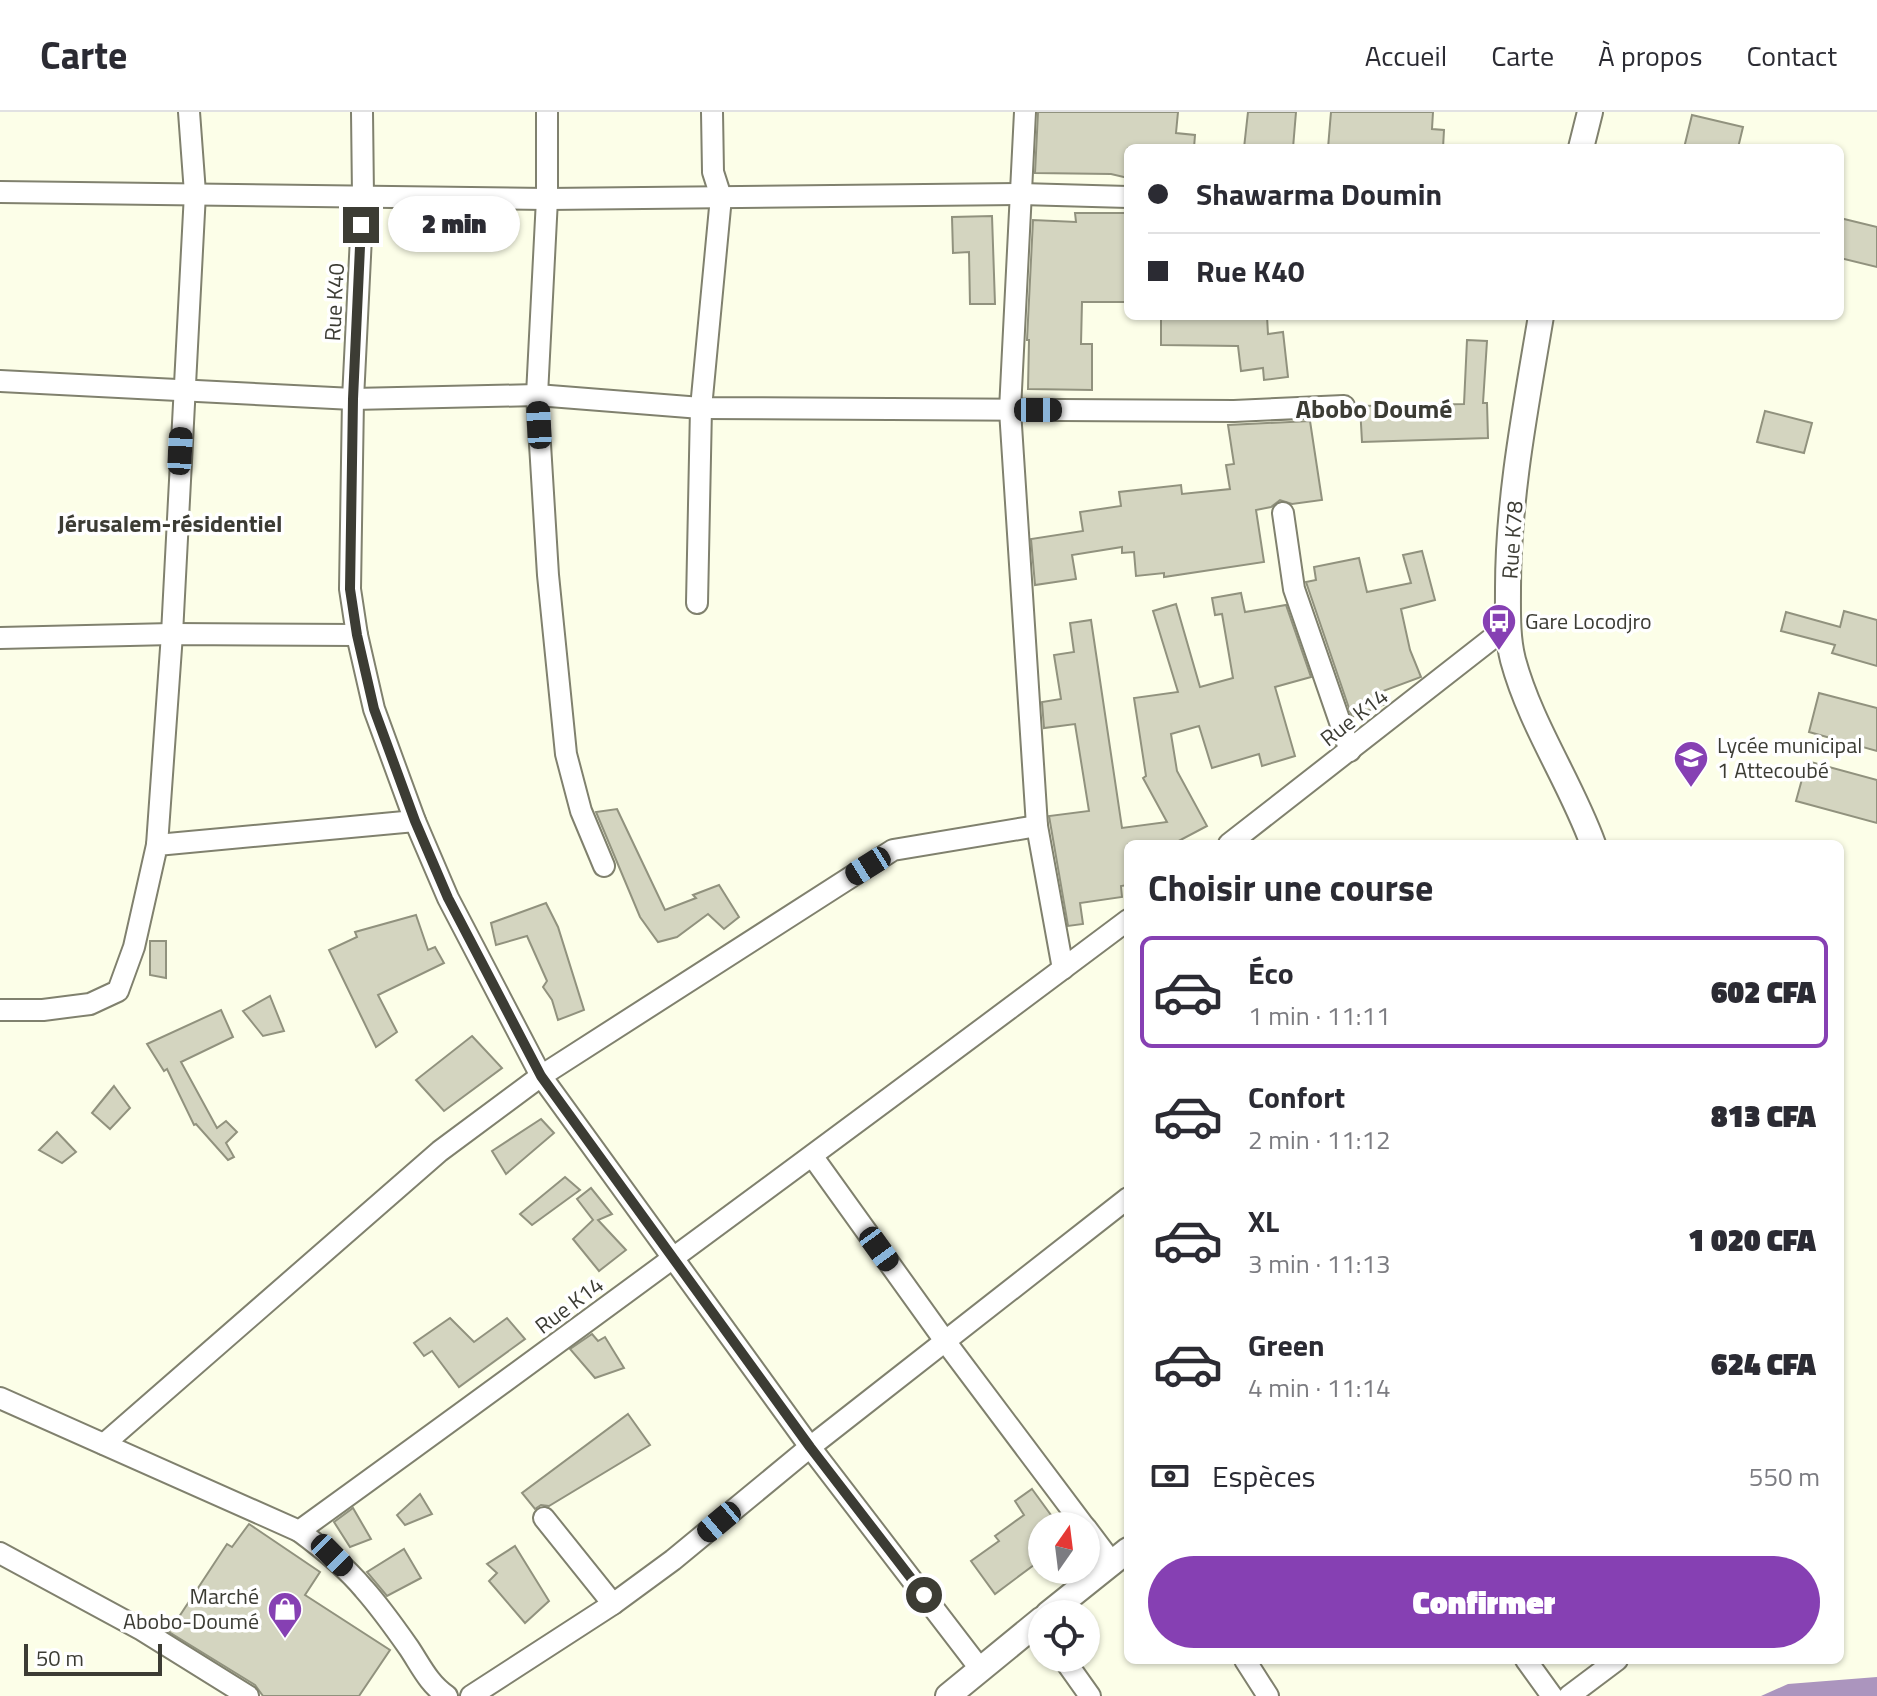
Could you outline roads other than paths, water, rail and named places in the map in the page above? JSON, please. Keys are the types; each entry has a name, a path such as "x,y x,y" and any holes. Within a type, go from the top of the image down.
{"street":[{"path":"0,1010 43,1010 90,1004 118,991 134,947 157,845 172,634 195,193 189,112"},
{"name":"Rue K40","path":"362,112 363,196 353,399 350,589 374,709 415,821 448,898 541,1076 810,1447 981,1670"},
{"path":"547,112 547,199 537,395 548,575 566,754 581,811 604,866"},
{"path":"697,603 701,408 721,197 713,172 712,112"},
{"path":"1025,112 1010,410 1037,826 1063,969"},
{"path":"1582,144 1590,112"},
{"path":"0,192 547,199 1021,194 1124,197"},
{"name":"Rue K78","path":"1540,320 1522,425 1508,549 1508,626 1512,658 1532,716 1588,840"},
{"path":"0,381 353,399 537,395 701,408 1234,411 1344,406"},
{"path":"1283,513 1294,589 1350,751"},
{"name":"Rue K14","path":"1234,840 1508,626"},
{"path":"0,638 172,634 357,635"},
{"path":"157,845 415,821"},
{"path":"104,1444 440,1151 541,1076 893,850 1037,826"},
{"name":"Rue K14","path":"299,1531 813,1157 1124,923"},
{"path":"813,1157 945,1341 1074,1512"},
{"path":"471,1696 613,1604 673,1560 810,1447 1124,1201"},
{"path":"0,1398 299,1531 332,1555 363,1588 425,1674 447,1696"},
{"path":"544,1518 613,1604"},
{"path":"1067,1600 1120,1557 1100,1540"},
{"path":"0,1553 142,1630 248,1696"},
{"path":"948,1696 1028,1632"},
{"path":"1248,1664 1268,1696"},
{"path":"1529,1664 1552,1696"},
{"path":"1569,1696 1612,1664"},
{"path":"1073,1672 1090,1696"}],"place":[{"name":"Gare Locodjro","path":"1499,652"},
{"name":"Lycée municipal 1 Attecoubé","path":"1691,789"},
{"name":"Marché Abobo-Doumé","path":"285,1640"}],"district":[{"name":"Abobo Doumé","path":"1374,408"},
{"name":"Jérusalem-résidentiel","path":"170,523"}]}
